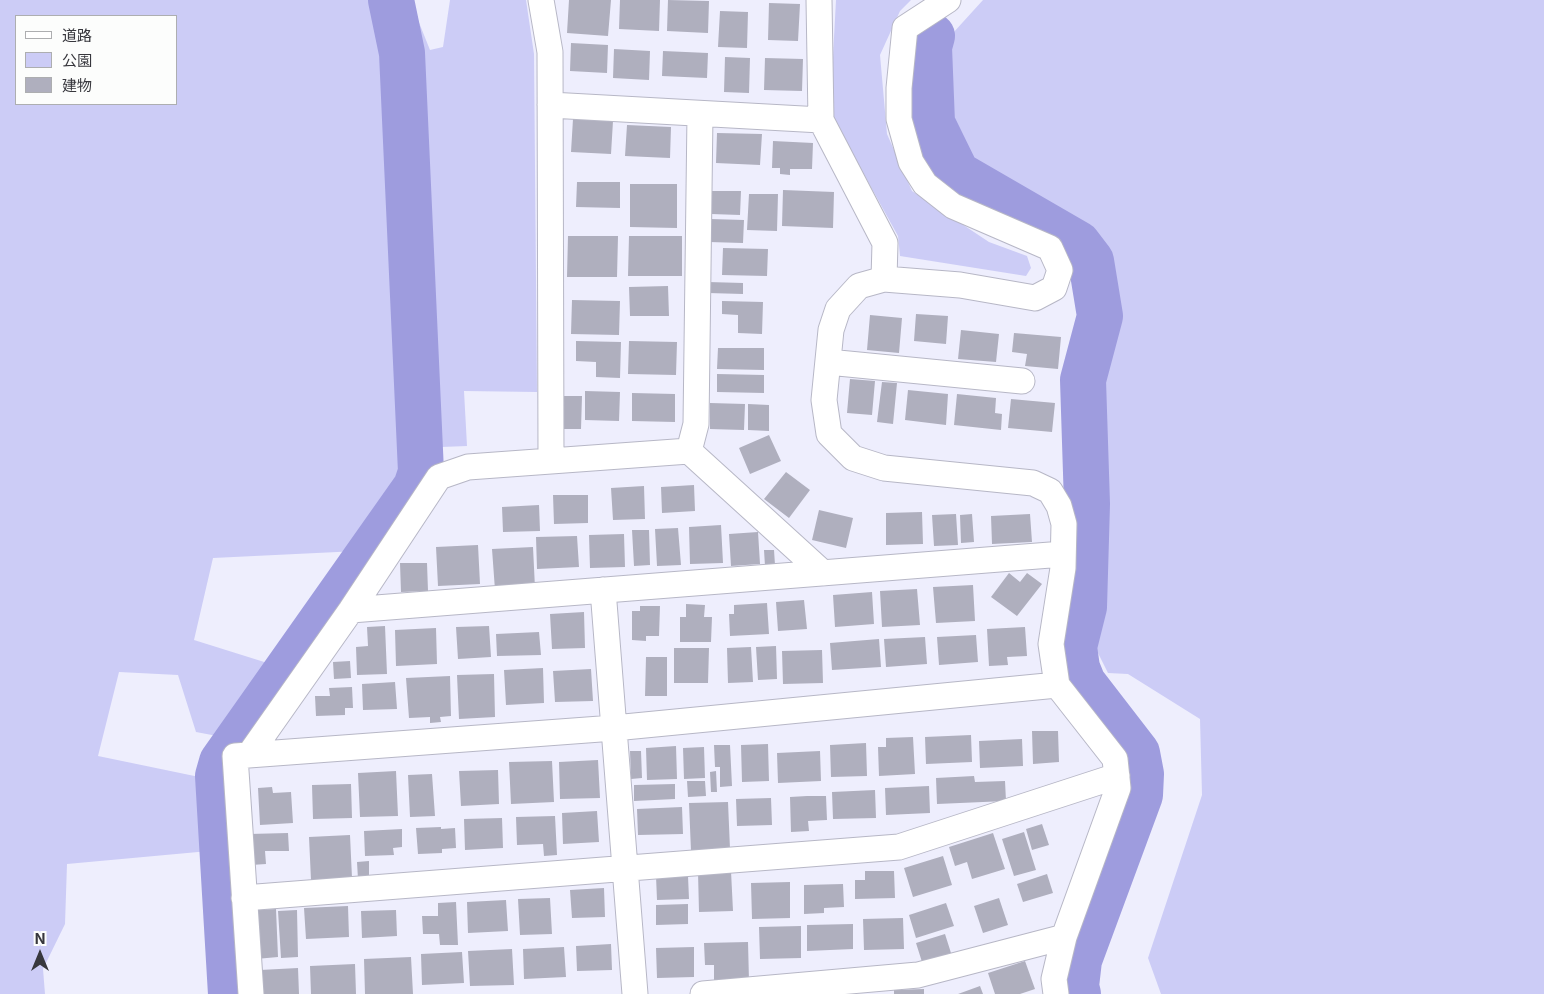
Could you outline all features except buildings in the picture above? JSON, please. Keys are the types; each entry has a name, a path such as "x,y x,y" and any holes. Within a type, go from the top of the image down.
{"street":[{"path":"541,0 550,52 551,461"},
{"path":"819,0 821,120 885,243 884,279"},
{"path":"948,0 905,28 898,88 898,119 911,162 925,184 953,206 1050,248 1060,270 1054,288 1035,298 960,285 884,279 858,286 838,309 831,330 824,400 829,434 853,458 884,468 1033,483 1050,491 1058,506 1064,524 1064,554 1051,644 1057,685 1115,759 1118,788 1064,937 1054,980 1056,994"},
{"path":"550,105 821,120"},
{"path":"689,451 696,424 700,114"},
{"path":"828,362 1022,381"},
{"path":"249,755 351,610 439,477 468,467 689,451 823,573"},
{"path":"351,610 1064,554"},
{"path":"603,590 634,994"},
{"path":"251,994 234,756 614,728 1057,685"},
{"path":"244,898 898,847 1117,776"},
{"path":"702,994 918,975 1064,937"}],"green space":[{"path":"0,0 410,0 430,50 443,47 450,0 526,0 534,54 537,392 464,391 467,446 416,448 358,551 213,558 194,640 277,666 242,733 233,739 196,732 178,675 119,672 98,756 209,779 209,851 67,864 65,924 43,969 45,994 0,994"},
{"path":"836,0 911,0 900,11 880,55 887,134 912,191 989,242 1027,256 1031,268 1026,276 900,256 898,236 830,113"},
{"path":"983,0 1544,0 1544,994 1161,994 1148,958 1202,795 1200,719 1128,674 1108,673 1095,647 1086,596 1093,476 1086,371 1100,297 1086,240 937,157 924,131 924,101 943,44"}],"waterway":[{"path":"231,994 218,776 222,762 416,487 421,472 402,53 391,0"},
{"path":"932,36 929,47 932,123 957,174 1078,244 1091,261 1100,316 1083,380 1087,504 1084,607 1074,647 1077,668 1083,683 1137,753 1141,774 1140,795 1079,960 1076,986 1078,994"}]}
